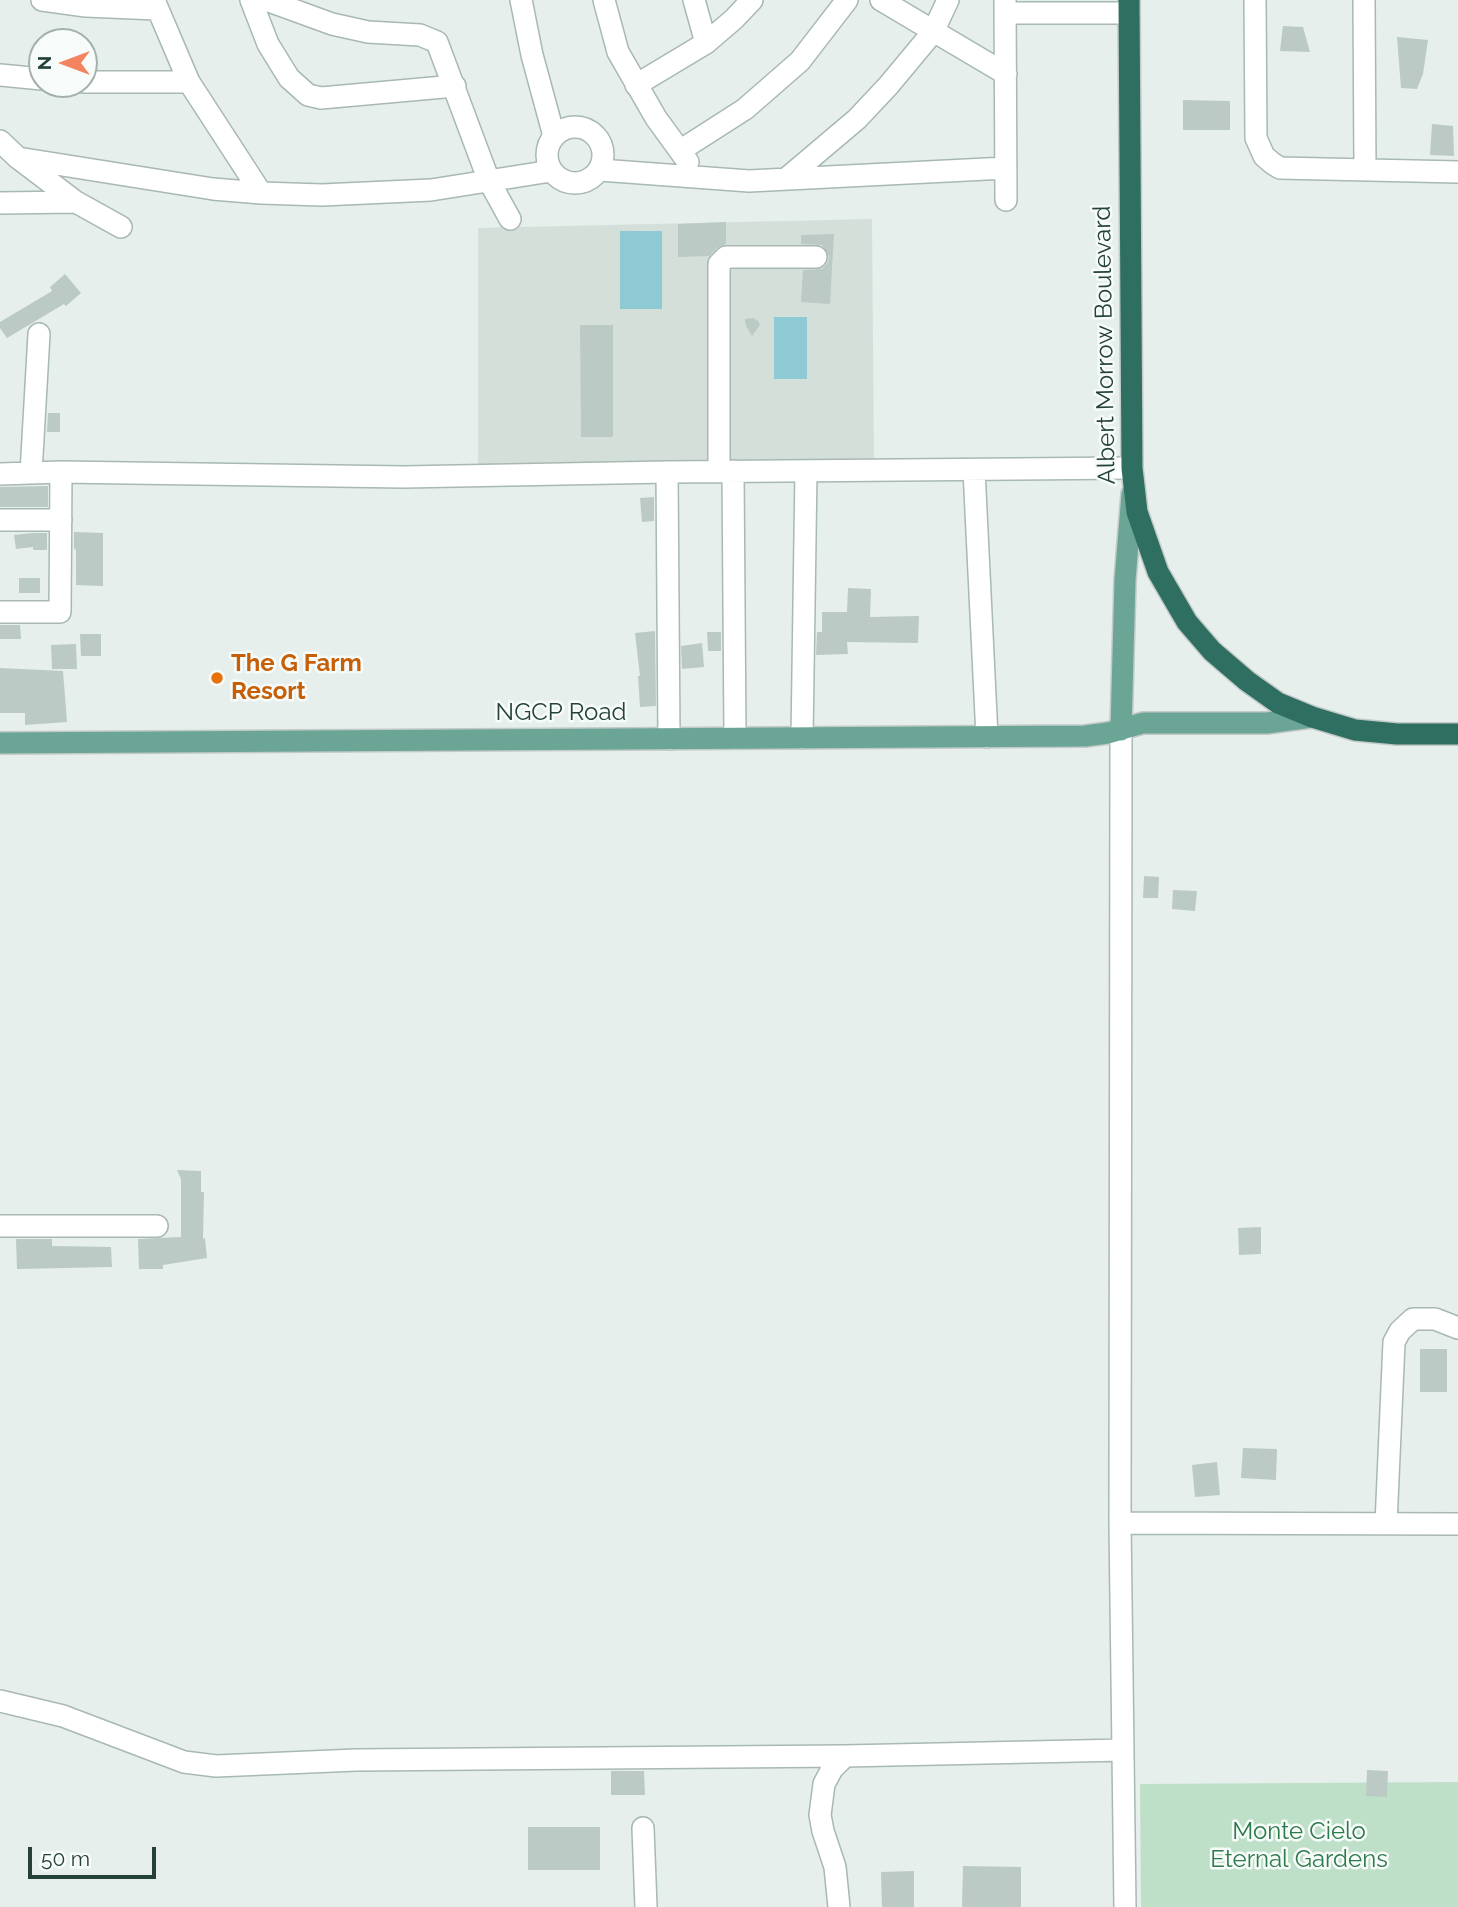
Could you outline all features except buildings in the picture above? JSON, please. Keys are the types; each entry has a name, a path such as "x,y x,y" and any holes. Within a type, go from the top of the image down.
{"highway":[{"name":"Albert Morrow Boulevard","path":"1129,6 1132,478 1137,512 1149,551 1170,595 1187,622 1212,651 1278,704 1312,718 1355,730 1397,734 1458,734"}],"main road":[{"path":"1121,730 1125,580 1132,478"},
{"name":"NGCP Road","path":"0,743 1085,736 1157,722 1267,723 1312,718"}],"street":[{"path":"42,0 86,6 155,4 189,82 261,194"},
{"path":"251,0 268,44 289,78 308,95 330,97 454,86"},
{"path":"266,0 332,24 369,33 433,38 440,47 489,181 510,219"},
{"path":"521,0 532,55 554,136 547,153 551,171 558,178 576,184 585,182 600,170 604,152 596,135 588,130 570,127 554,136"},
{"path":"604,0 618,52 656,118 681,150 698,178"},
{"path":"694,0 706,43"},
{"path":"636,85 706,43 752,0"},
{"path":"681,150 745,109 800,61 847,0"},
{"path":"881,0 1006,74"},
{"path":"786,179 858,119 933,32 948,0"},
{"path":"1255,0 1256,138 1264,156 1280,168 1458,172"},
{"path":"1364,0 1365,169"},
{"path":"1006,200 1005,6 1129,6"},
{"path":"0,75 28,78"},
{"path":"98,82 189,82"},
{"path":"0,141 76,202 121,227"},
{"path":"18,158 261,194 321,195 431,190 551,171"},
{"path":"600,170 749,181 1006,168"},
{"path":"0,203 76,202"},
{"path":"735,738 719,264 726,257 816,257"},
{"path":"31,473 39,334"},
{"path":"974,470 987,737"},
{"path":"0,474 61,472 404,477 667,471 974,470 1132,478"},
{"path":"667,471 668,739"},
{"path":"802,738 806,471"},
{"path":"0,612 60,612 61,472"},
{"path":"0,520 61,520"},
{"path":"1121,730 1120,1523 1125,1907"},
{"path":"0,1226 157,1226"},
{"path":"1386,1524 1394,1342 1400,1331 1413,1319 1435,1319 1458,1328"},
{"path":"1120,1523 1458,1524"},
{"path":"0,1702 63,1716 184,1762 216,1766 356,1760 845,1756 1123,1750"},
{"path":"839,1907 835,1867 820,1815 824,1784 832,1769 845,1756"},
{"path":"643,1828 646,1907"}],"shaded area":[{"path":"872,219 874,464 478,464 478,228"}],"green space":[{"name":"Monte Cielo Eternal Gardens","path":"1458,1782 1458,1907 1141,1907 1140,1784"}],"water":[{"path":"620,231 662,231 662,309 620,309"},
{"path":"774,317 807,317 807,379 774,379"}],"place":[{"name":"The G Farm Resort","path":"217,678"}]}
